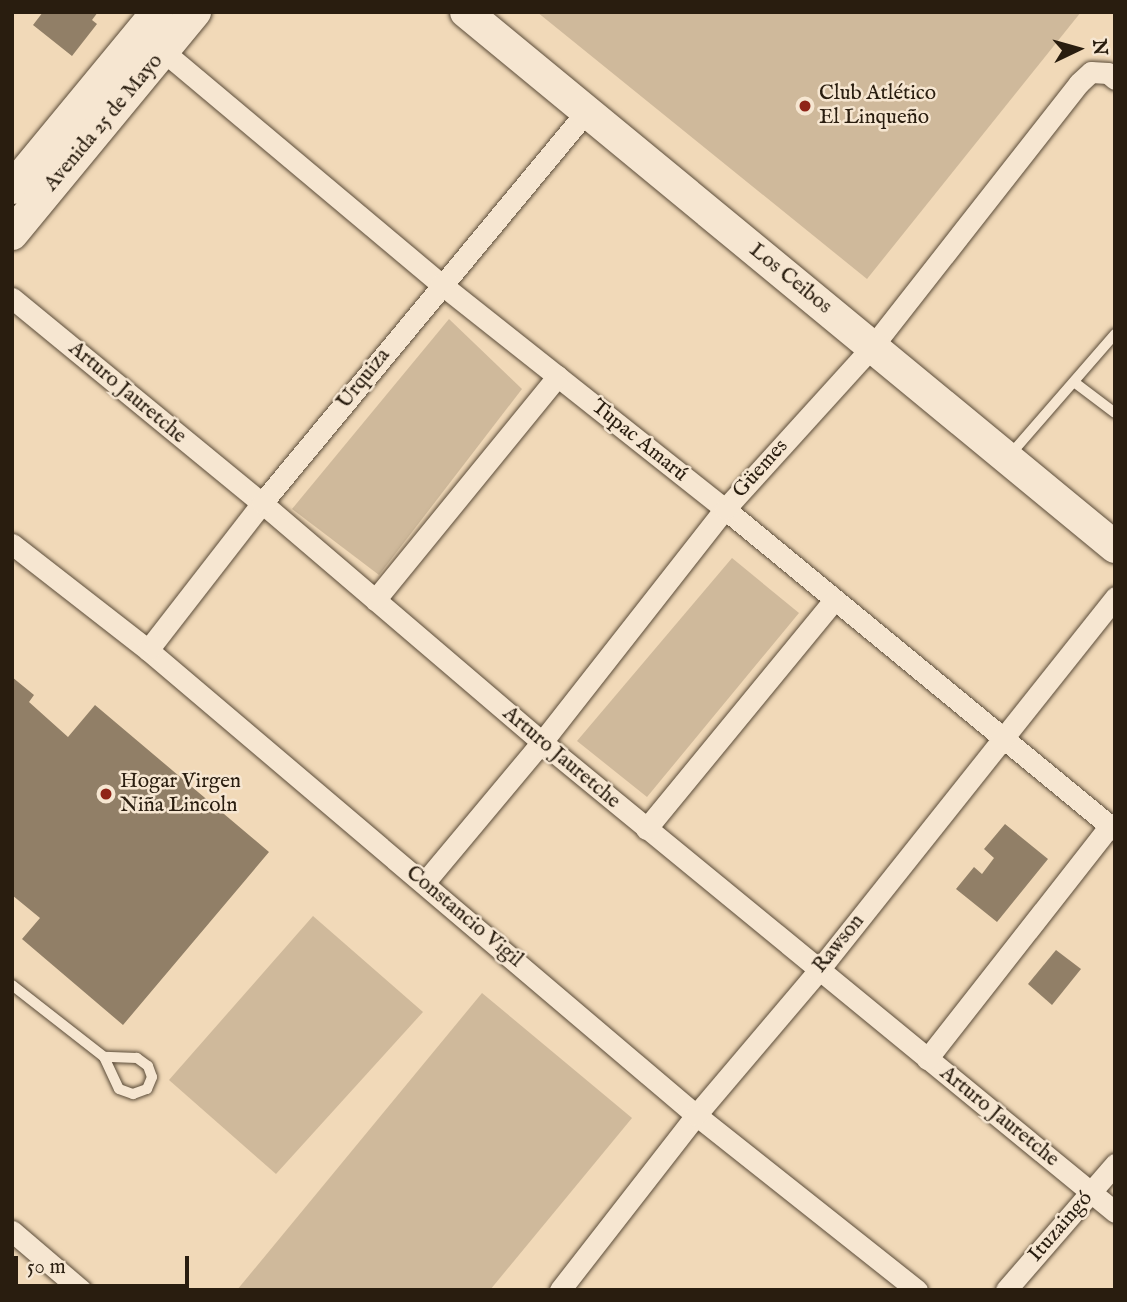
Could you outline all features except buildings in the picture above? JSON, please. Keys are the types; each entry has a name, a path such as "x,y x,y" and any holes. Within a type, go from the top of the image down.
{"street":[{"name":"Avenida 25 de Mayo","path":"12,188 157,12"},
{"name":"Avenida 25 de Mayo","path":"12,234 195,12"},
{"name":"Los Ceibos","path":"466,12 1115,547"},
{"name":"Tupac Amarú","path":"163,51 442,284 725,509 1112,828"},
{"name":"Güemes","path":"424,883 542,742 725,509 872,346 1079,83 1091,72 1112,76"},
{"name":"Urquiza","path":"148,650 262,503 586,112"},
{"name":"Arturo Jauretche","path":"12,298 262,503 646,829 1115,1212"},
{"path":"375,600 558,376"},
{"name":"Constancio Vigil","path":"12,544 148,650 696,1115 916,1290"},
{"name":"Rawson","path":"564,1288 696,1115 818,971 1115,597"},
{"path":"646,829 834,600"},
{"path":"927,1059 1112,828"},
{"name":"Ituzaingó","path":"1006,1290 1115,1164"},
{"path":"12,1231 81,1290"}],"lane":[{"path":"1007,458 1115,334"},
{"path":"1073,382 1115,413"},
{"path":"12,985 104,1057 119,1089 133,1094 147,1089 152,1077 148,1066 137,1058 104,1057"}],"shaded area":[{"path":"537,12 1081,12 867,279"},
{"path":"449,319 522,389 379,575 292,509"},
{"path":"732,558 799,613 647,797 577,741"},
{"path":"313,916 423,1012 276,1174 169,1080"},
{"path":"482,993 632,1118 490,1290 237,1290"}],"place":[{"name":"Club Atlético El Linqueño","path":"805,106"},
{"name":"Hogar Virgen Niña Lincoln","path":"106,794"}]}
